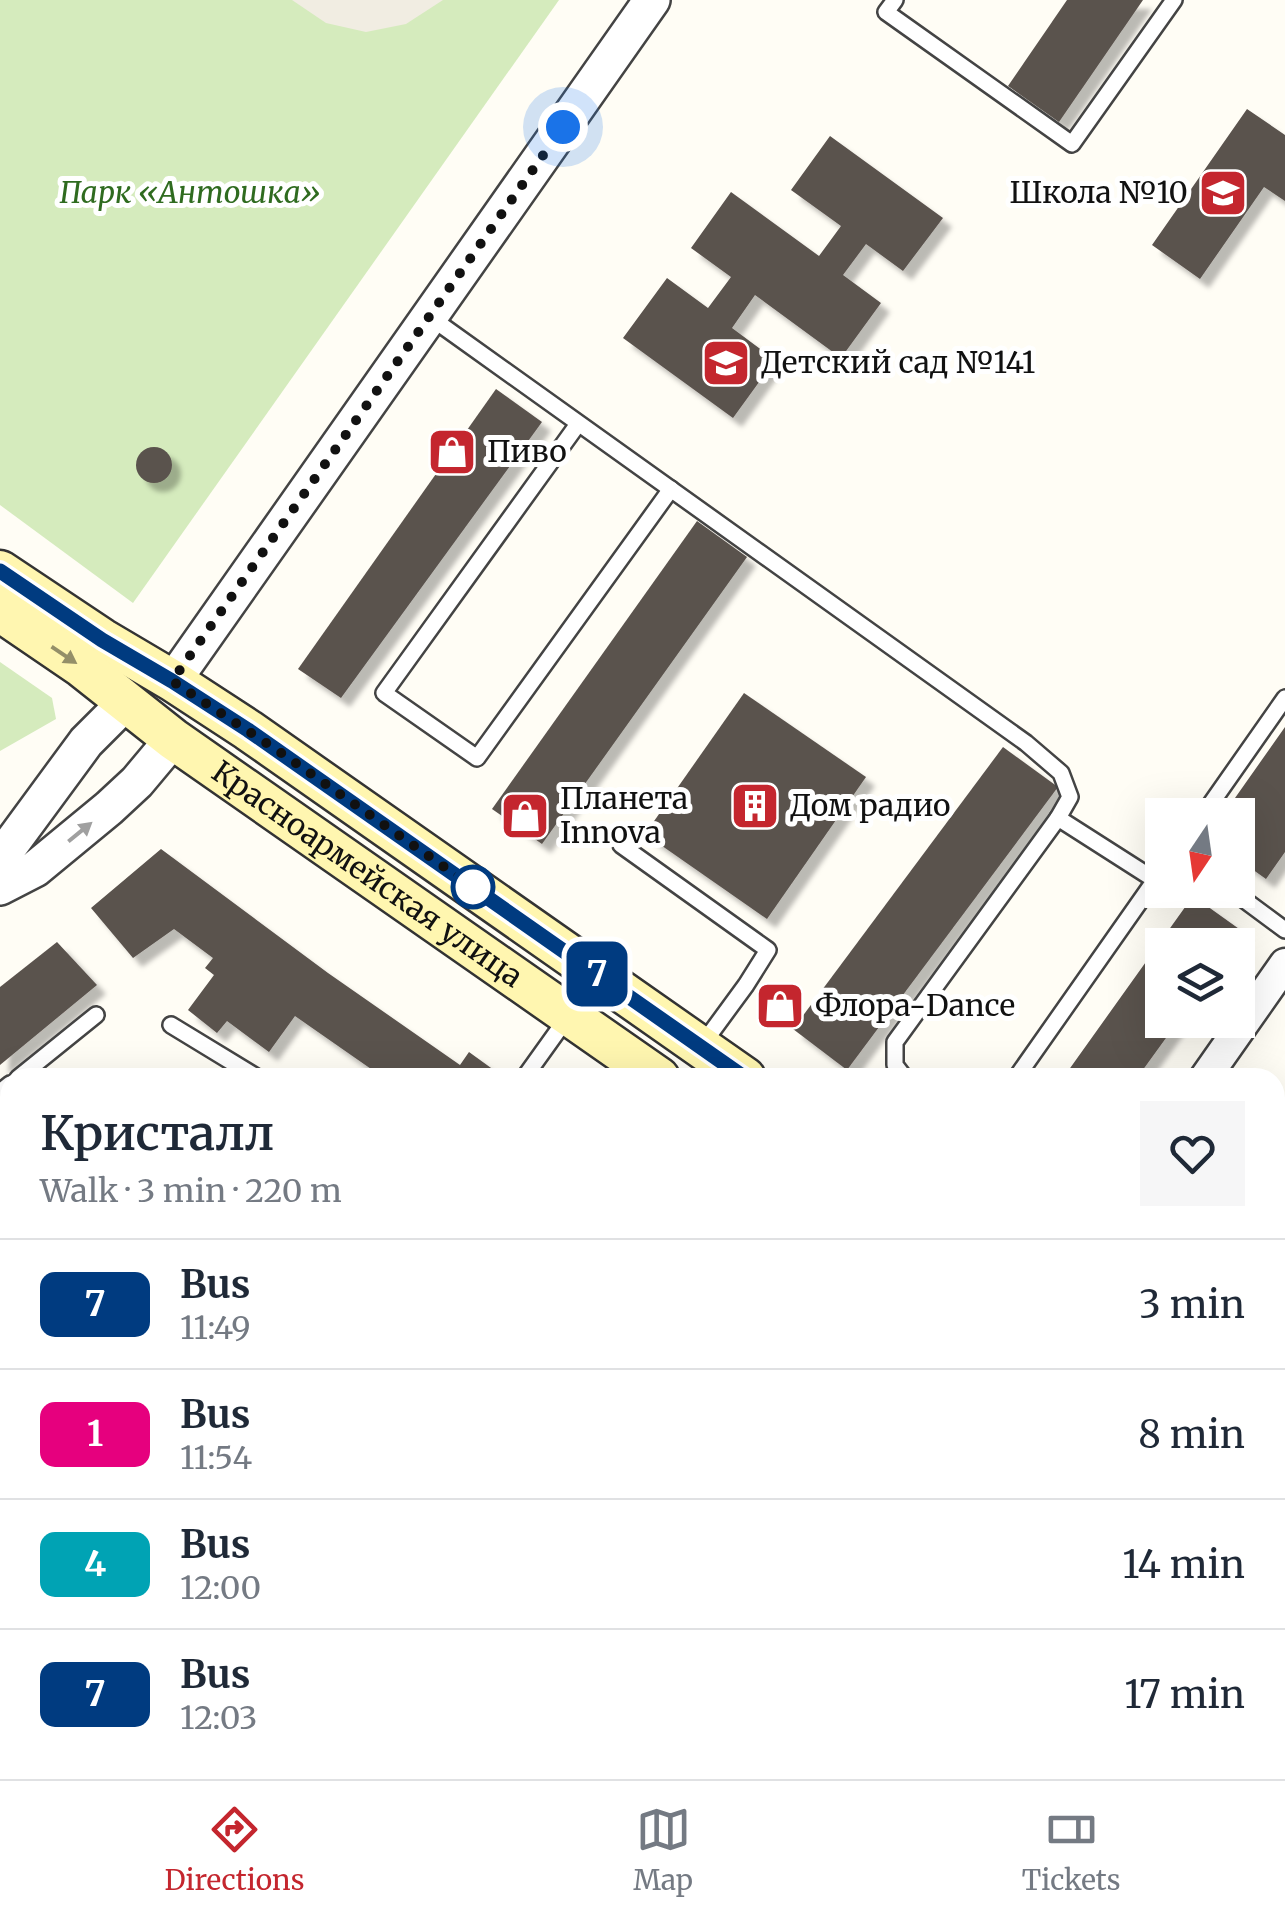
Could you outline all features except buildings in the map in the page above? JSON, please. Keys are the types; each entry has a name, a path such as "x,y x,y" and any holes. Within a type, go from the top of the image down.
{"main road":[{"name":"Красноармейская улица","path":"0,571 277,750 731,1068"},
{"name":"Красноармейская улица","path":"0,611 82,667 173,739 644,1068"},
{"path":"126,702 172,681 173,739"}],"street":[{"path":"172,681 652,0"},
{"path":"0,858 86,742 126,702"},
{"path":"0,887 35,869 110,808 173,739"},
{"path":"1212,1068 1285,964"}],"lane":[{"path":"895,0 886,12 1072,144 1174,0"},
{"path":"429,317 1026,743 1060,773 1070,797 895,1042 897,1068"},
{"path":"578,424 384,693 477,758 672,489"},
{"path":"1215,798 1285,698"},
{"path":"1058,818 1145,867"},
{"path":"621,846 768,950 701,1046"},
{"path":"1023,1068 1145,895"},
{"path":"1255,908 1285,930"},
{"path":"30,1068 96,1015"},
{"path":"531,1068 569,1015"},
{"path":"170,1025 241,1068"}],"green space":[{"name":"Парк «Антошка»","path":"0,0 559,0 133,603 0,505"},
{"path":"0,662 52,698 56,719 0,751"}],"shaded area":[{"path":"292,0 443,0 406,24 366,32 326,23"}],"bus line":[{"name":"7","path":"0,571 102,640 248,730 731,1068"}],"place":[{"name":"Школа №10","path":"1223,193"},
{"name":"Детский сад №141","path":"726,363"},
{"name":"Пиво","path":"452,452"},
{"name":"Дом радио","path":"755,806"},
{"name":"Планета Innova","path":"525,816"},
{"name":"Флора-Dance","path":"780,1006"}],"route":[{"path":"473,887 172,681 563,127"}]}
